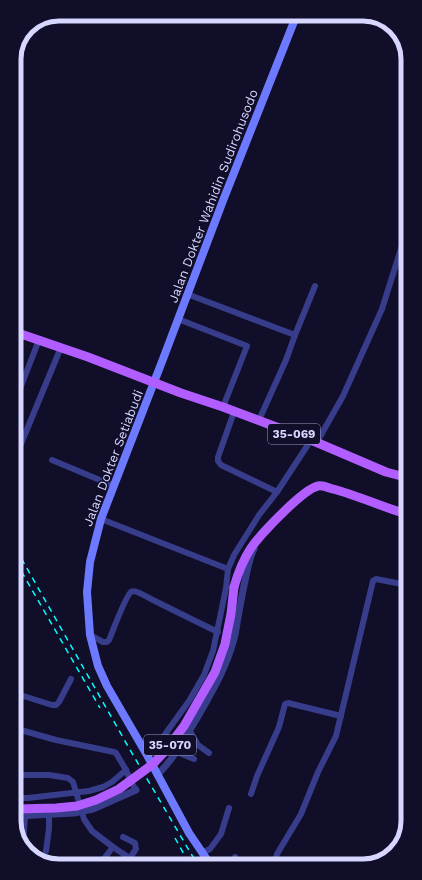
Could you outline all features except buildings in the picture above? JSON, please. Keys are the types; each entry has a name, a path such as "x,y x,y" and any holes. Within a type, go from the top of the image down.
{"main road":[{"name":"Jalan Dokter Wahidin Sudirohusodo","path":"153,385 224,198 294,21"},
{"name":"35-069","path":"21,334 95,360 171,394 181,393 224,407 314,441 386,472 401,476"},
{"name":"35-069","path":"21,339 153,385"},
{"name":"Jalan Dokter Setiabudi","path":"153,385 101,519 90,562 86,592 90,635 98,666 107,686 189,833 206,859"},
{"name":"35-070","path":"21,809 77,806 96,800 119,789 153,764 166,750 184,726 215,672 225,644 231,614 234,587 244,560 252,547 267,529 300,496 318,486 327,487 401,512"}],"street":[{"path":"156,772 165,767 177,752 189,731 209,678 226,588 228,569 234,555 259,515 314,441 343,396 382,308 401,251"},
{"path":"259,420 286,360 294,335 315,286"},
{"path":"187,294 294,335"},
{"path":"178,320 247,345 224,407"},
{"path":"21,386 37,344"},
{"path":"21,444 59,352"},
{"path":"234,412 218,461 221,465 277,492"},
{"path":"52,460 114,486"},
{"path":"101,519 228,569"},
{"path":"147,756 158,744 189,700 229,654 253,551 267,529"},
{"path":"276,859 301,814 318,772 336,736 373,581 376,580 401,584"},
{"path":"90,635 103,642 107,642 109,640 126,599 130,592 133,591 218,632"},
{"path":"21,695 56,705 71,679"},
{"path":"251,794 280,727 285,704 288,703 341,716"},
{"path":"21,730 56,740 116,753 136,790 93,809 81,809 74,813 21,816"},
{"path":"189,731 198,745 210,753"},
{"path":"177,752 194,759"},
{"path":"21,798 88,791 103,787 126,771"},
{"path":"21,774 49,775 68,778 74,782 84,819 92,831 130,858 136,849 135,843 123,837"},
{"path":"202,853 210,849 221,834 229,808"},
{"path":"46,851 49,815"},
{"path":"24,837 25,816"},
{"path":"104,859 113,847"}],"railway":[{"path":"21,558 194,859"},
{"path":"21,571 100,708"},
{"path":"175,838 187,859"}]}
